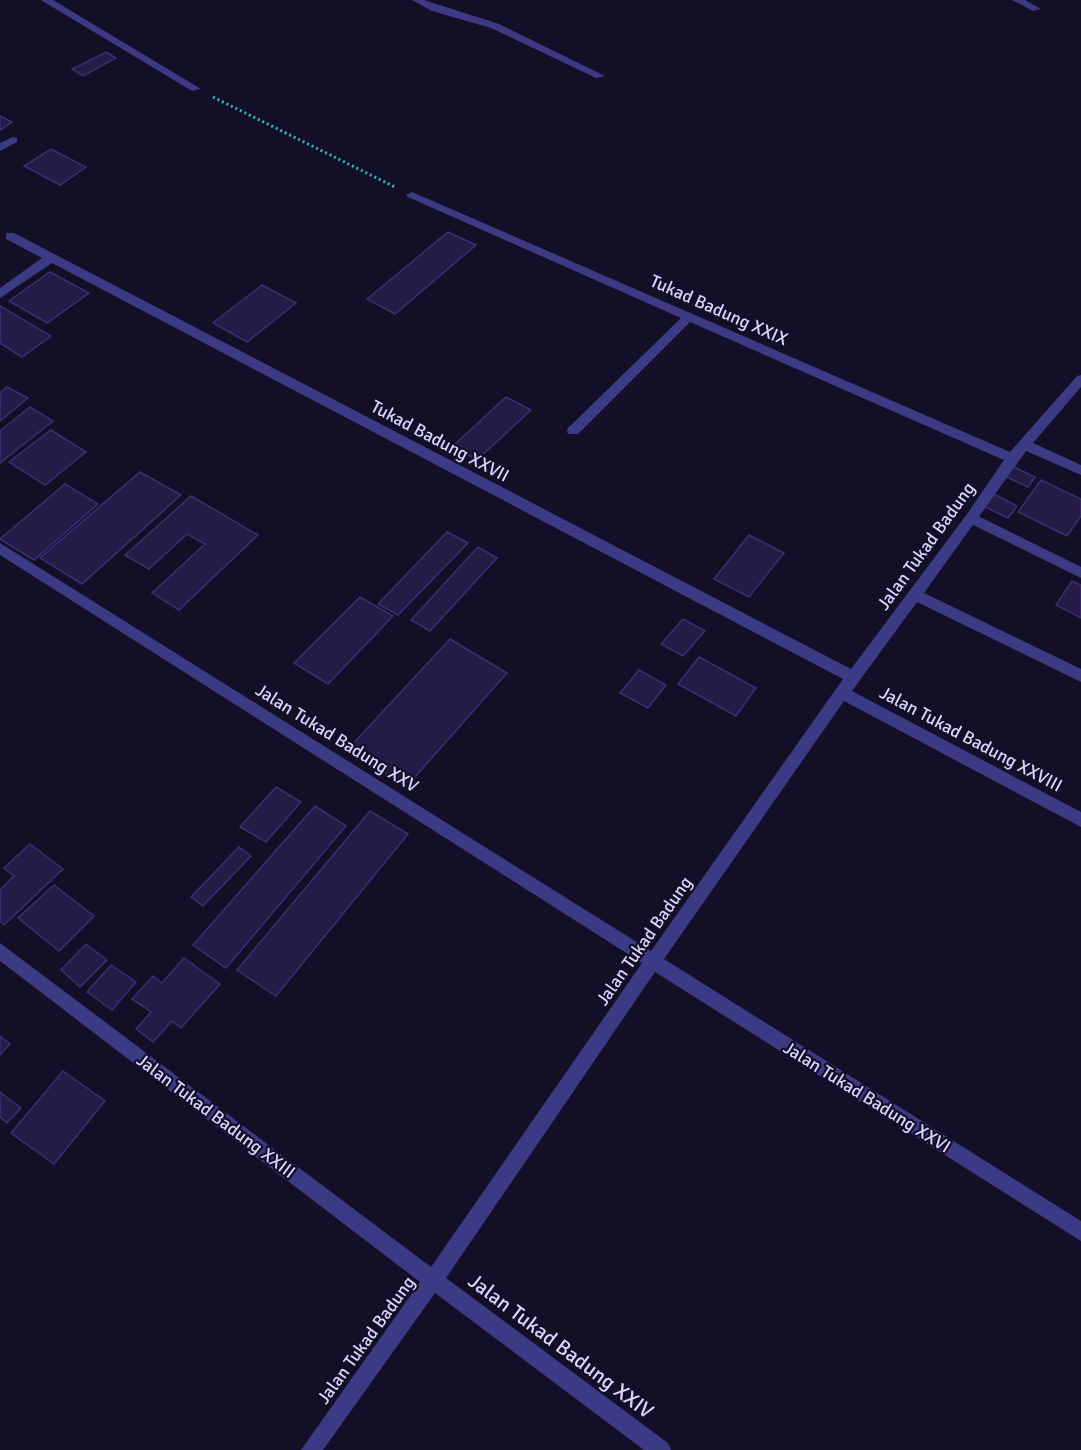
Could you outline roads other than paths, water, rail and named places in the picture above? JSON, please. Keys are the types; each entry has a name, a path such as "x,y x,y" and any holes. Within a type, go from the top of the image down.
{"street":[{"path":"46,0 196,89"},
{"path":"417,0 440,10 478,19 495,26 600,76"},
{"path":"1017,0 1036,9"},
{"path":"0,148 13,140"},
{"name":"Tukad Badung XXIX","path":"412,195 1012,458"},
{"name":"Tukad Badung XXVII","path":"10,236 853,677"},
{"path":"0,294 51,258"},
{"path":"573,431 683,324 688,316"},
{"name":"Jalan Tukad Badung","path":"311,1450 433,1280 853,677 972,518 1012,458 1081,379"},
{"path":"1023,444 1081,470"},
{"path":"972,518 1081,573"},
{"name":"Jalan Tukad Badung XXV","path":"0,548 653,961"},
{"path":"915,595 1081,676"},
{"name":"Jalan Tukad Badung XXVIII","path":"843,693 1081,820"},
{"name":"Jalan Tukad Badung XXIII","path":"0,951 433,1280"},
{"name":"Jalan Tukad Badung XXVI","path":"653,961 1081,1232"},
{"name":"Jalan Tukad Badung XXIV","path":"433,1280 661,1450"}]}
